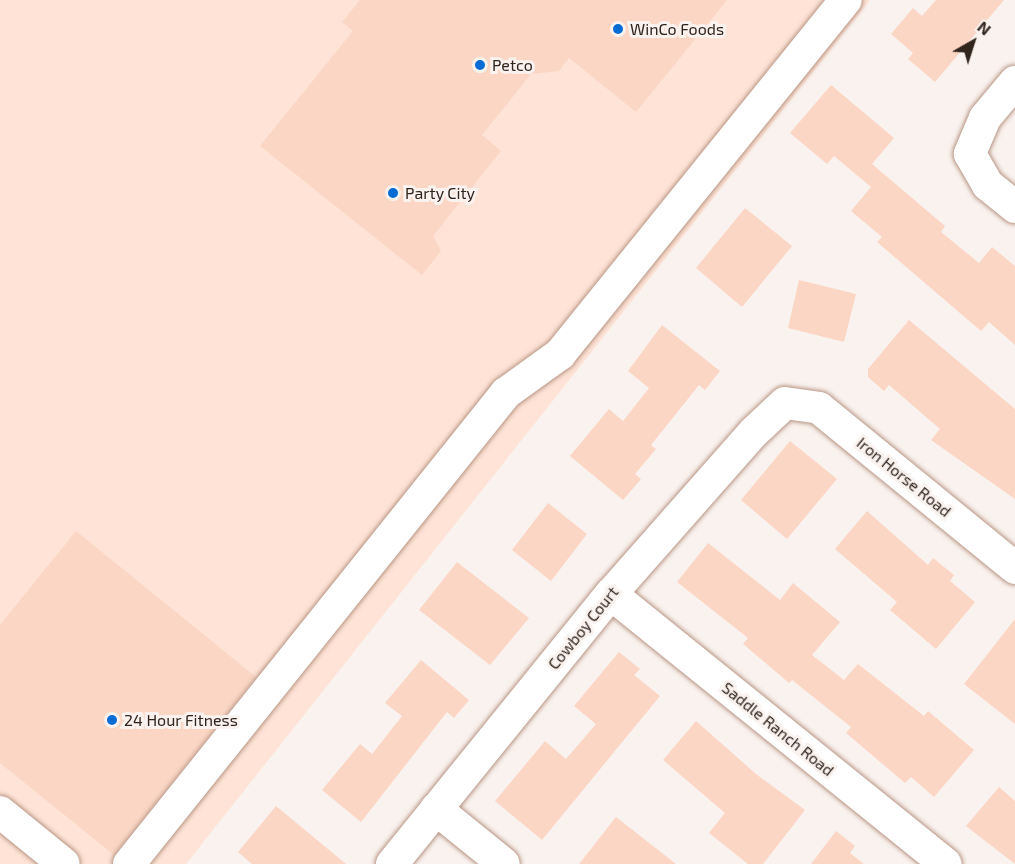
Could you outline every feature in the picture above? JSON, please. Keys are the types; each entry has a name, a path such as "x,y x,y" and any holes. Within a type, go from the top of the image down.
{"street":[{"path":"129,864 506,393 560,354 846,0"},
{"path":"1015,82 985,118 970,154 988,185 1015,207"},
{"name":"Iron Horse Road","path":"785,403 819,408 1015,568"},
{"name":"Cowboy Court","path":"392,864 611,594 754,432 785,403"},
{"name":"Saddle Ranch Road","path":"611,594 946,864"},
{"path":"436,809 504,864"},
{"path":"0,812 64,864"}],"shaded area":[{"path":"0,0 870,0 186,864 0,864"}],"building":[{"path":"360,0 727,0 636,112 569,58 559,71 531,74 482,135 501,151 433,236 441,251 422,275 260,146 353,31 342,22"},
{"path":"936,0 1004,0 935,82 908,59 913,53 891,34 913,8 922,16"},
{"path":"831,85 894,138 872,164 945,226 941,232 979,263 992,247 1015,266 1015,345 989,322 981,331 877,242 882,237 851,211 871,187 834,156 827,164 790,133"},
{"path":"745,208 792,246 742,307 696,268"},
{"path":"799,280 856,294 844,342 788,328"},
{"path":"909,320 1015,409 1015,499 931,440 940,429 889,385 884,391 868,377 868,369"},
{"path":"662,325 720,371 705,390 699,385 651,445 656,449 635,474 641,479 623,500 570,456 609,409 623,421 649,388 628,371"},
{"path":"790,441 837,479 787,539 741,500"},
{"path":"548,503 587,534 551,581 512,550"},
{"path":"867,511 928,565 933,558 954,575 950,581 975,602 936,649 890,610 897,602 835,549"},
{"name":"24 Hour Fitness","path":"76,531 256,677 114,855 0,763 0,625"},
{"path":"708,543 780,600 793,583 840,622 812,655 844,680 858,664 924,716 928,711 974,750 934,797 911,777 905,783 846,733 851,727 792,680 789,683 743,644 748,638 677,582"},
{"path":"457,562 529,618 490,665 419,610"},
{"path":"1015,619 1015,724 964,684"},
{"path":"619,652 640,669 634,675 660,696 542,840 495,801 545,741 566,759 596,724 574,706"},
{"path":"421,660 469,700 454,718 447,712 361,822 322,790 360,744 372,754 402,716 385,703"},
{"path":"696,721 756,774 805,810 763,864 748,864 709,833 725,813 663,760"},
{"path":"999,787 1015,801 1015,864 966,826"},
{"path":"276,806 346,864 252,864 238,852"},
{"path":"616,817 676,864 579,864"},
{"path":"836,831 855,846 850,853 864,864 811,864"}],"place":[{"name":"WinCo Foods","path":"618,29"},
{"name":"Petco","path":"480,65"},
{"name":"Party City","path":"393,193"},
{"name":"24 Hour Fitness","path":"112,720"}]}
